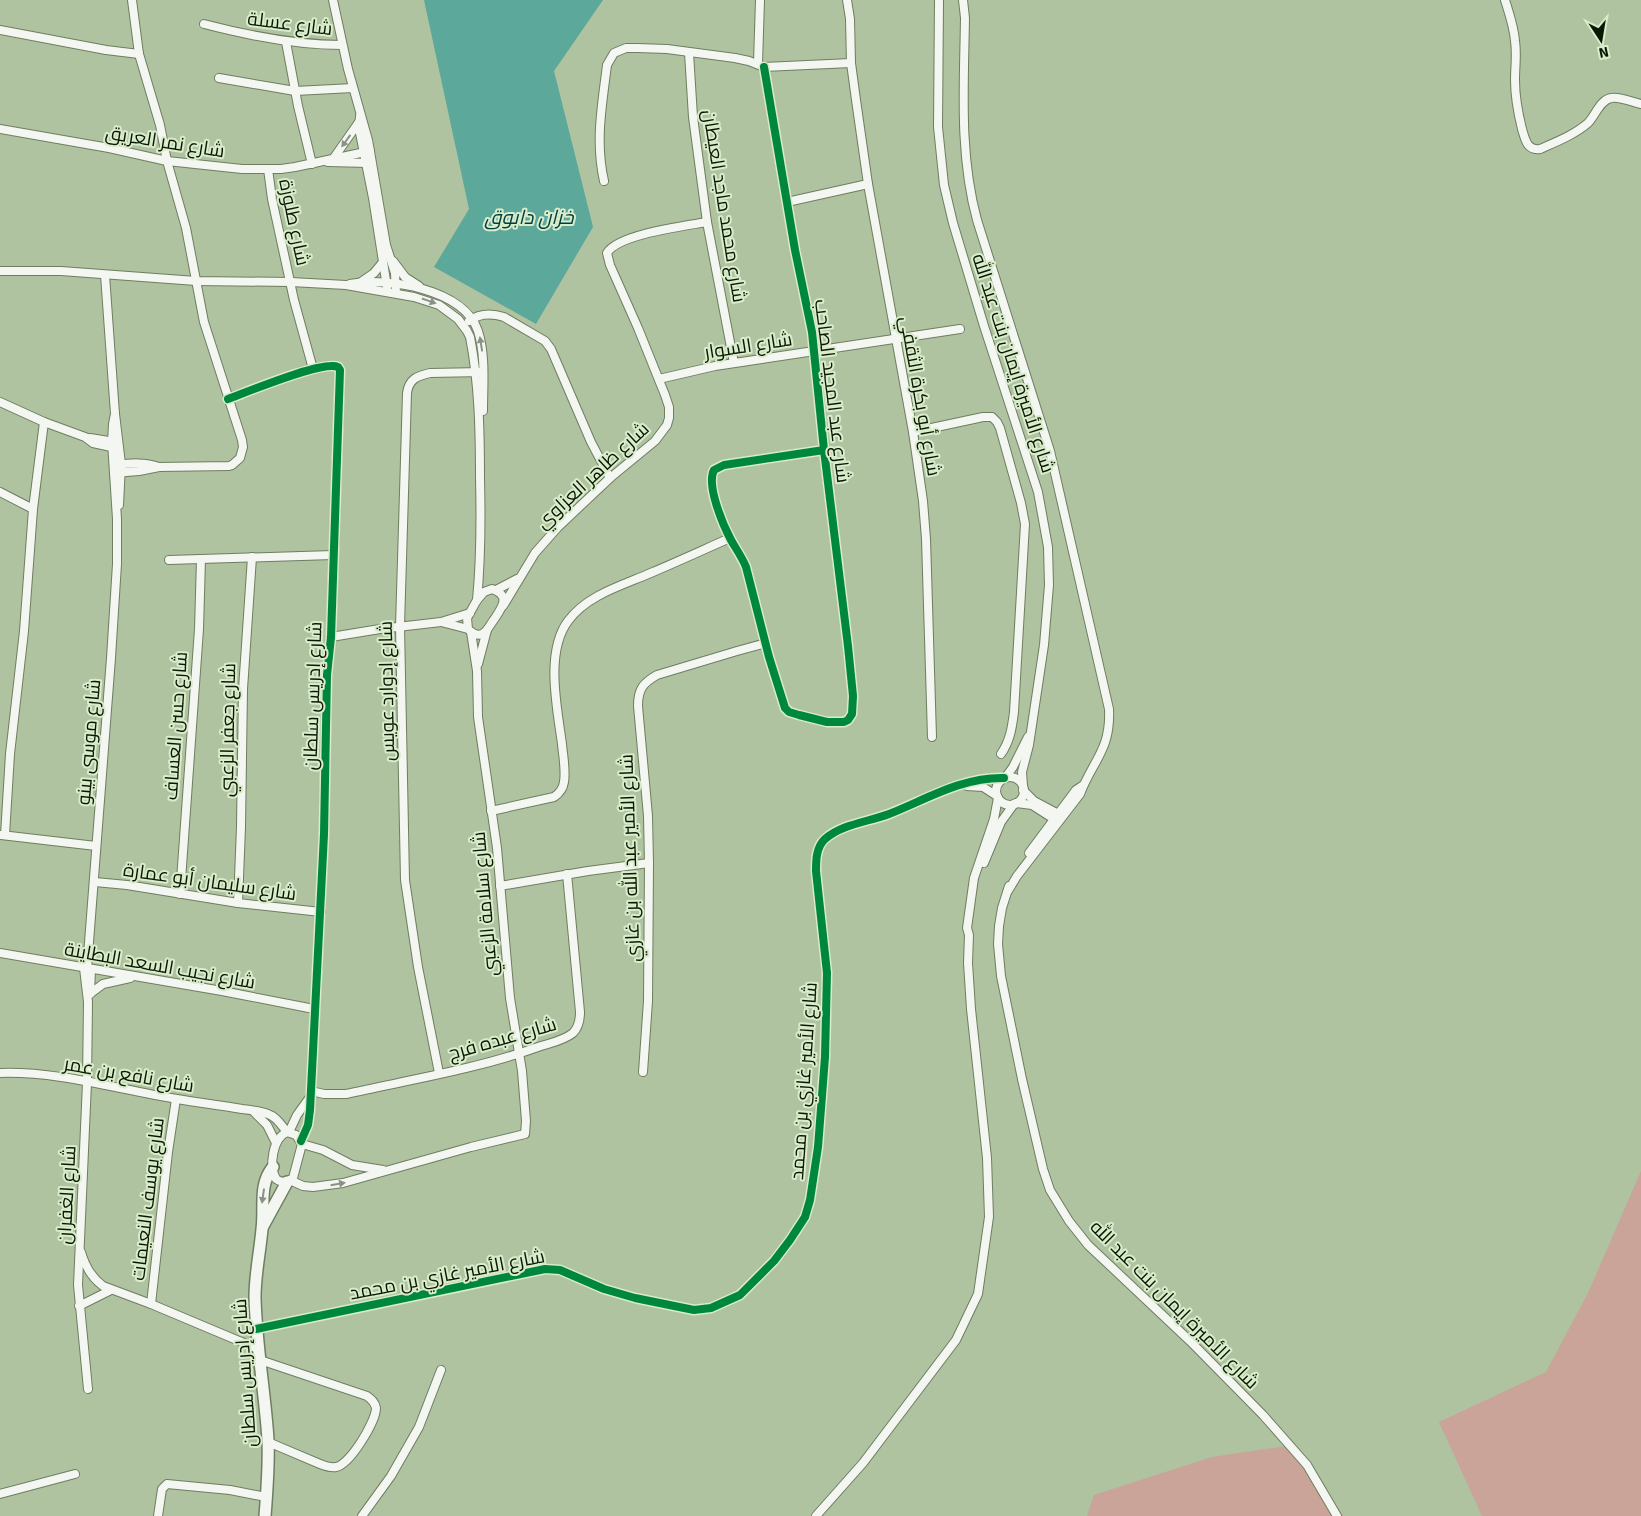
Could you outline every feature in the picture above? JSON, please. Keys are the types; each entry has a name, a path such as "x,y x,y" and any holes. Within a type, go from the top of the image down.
{"street":[{"path":"118,469 150,470 159,467 224,467 237,462 242,454 243,447 240,431 204,322 186,228 167,161 160,125 139,54 132,0"},
{"path":"333,0 352,88 365,126 367,152"},
{"name":"شارع عبد المجيد الصاحب","path":"760,0 761,65 812,332 824,450 848,646 853,708 848,720 844,722 827,722 789,712 782,703 766,643"},
{"name":"شارع أبو بكرة الثقفي","path":"847,0 852,42 852,64 868,184 913,432 923,501 926,538 932,737"},
{"name":"شارع الأميرة إيمان بنت عبد الله","path":"938,0 938,127 944,185 953,223 984,326 1038,492 1046,529 1049,566 1047,615 1029,745 1022,772 1023,788"},
{"path":"964,0 965,18"},
{"path":"965,18 968,0"},
{"path":"1505,0 1515,42 1517,106 1527,143 1531,148 1535,150 1540,149 1577,131 1588,123 1605,100 1609,98 1614,97 1641,104"},
{"name":"شارع الأميرة إيمان بنت عبد الله","path":"965,18 964,141 969,189 977,220 1050,451 1109,709 1108,734 1105,746 1082,786 1080,794 1059,818 1008,891 1002,908 999,926 1001,976 1024,1089 1043,1169 1050,1190 1069,1221 1088,1245 1190,1341 1276,1429 1307,1465 1337,1516"},
{"name":"شارع عسلة","path":"204,24 233,32 286,42 342,45"},
{"path":"0,30 106,50 139,54"},
{"path":"286,42 312,164"},
{"path":"604,181 599,140 607,65 614,53 619,50 637,48 667,50 735,58 761,65 852,64"},
{"name":"شارع محمد ماجد العيطان","path":"689,53 693,117 707,222 734,363"},
{"path":"220,78 295,90 352,88"},
{"path":"360,113 359,122 367,152 373,198 392,283 396,293"},
{"path":"329,160 359,122"},
{"name":"شارع نمر العريق","path":"0,129 109,148 167,161 242,169 281,169 367,152"},
{"name":"شارع نمر العريق","path":"329,160 369,163"},
{"name":"شارع طلوزة","path":"268,169 272,200 313,370"},
{"path":"787,202 868,184"},
{"name":"شارع ظاهر العزاوي","path":"487,630 535,553 558,527 654,440 667,425 669,407 659,378 610,265 607,253 614,245 628,239 707,222"},
{"path":"359,283 374,273 387,260"},
{"path":"387,260 405,276 429,292 458,305 472,319 480,338 483,372 483,412 480,435"},
{"path":"0,271 61,271 196,281 291,282 346,285 414,296 439,305 463,325 470,337 480,435 480,571 477,600 470,613 441,622 400,626 331,637"},
{"name":"شارع موسى بينو","path":"87,969 111,658 119,508 115,414 105,275"},
{"path":"387,292 392,283"},
{"path":"346,285 392,283 429,292"},
{"path":"463,325 483,315 497,315 545,341 556,360 610,478"},
{"name":"شارع السوار","path":"659,378 734,363 960,329"},
{"name":"شارع إدريس سلطان","path":"228,399 313,370 335,366 338,367 341,374 331,637 327,675 324,834 311,1094 308,1125 301,1142 295,1174 288,1181 263,1228"},
{"name":"شارع إدوارد عويس","path":"439,1073 418,967 405,880 400,626 405,428 408,387 414,378 430,373 483,372"},
{"path":"0,402 44,422 85,437 116,445"},
{"name":"شارع الأميرة إيمان بنت عبد الله","path":"913,432 983,417 992,417 1000,428 1025,524 1014,712 1007,746 1001,754"},
{"path":"44,422 33,508 24,631 2,835 96,846"},
{"path":"766,643 743,560 730,538 712,490 714,470 724,465 824,450"},
{"path":"0,492 33,508"},
{"path":"492,811 554,797 563,788 565,779 564,761 555,671 557,645 568,621 584,606 607,592 730,538"},
{"path":"169,560 333,555"},
{"name":"شارع جعفر الزعبي","path":"238,903 243,689 252,557"},
{"name":"شارع حسن العساف","path":"180,894 201,560"},
{"path":"480,571 486,583 503,597 503,606"},
{"name":"شارع ظاهر العزاوي","path":"477,600 484,592 494,590 519,578"},
{"name":"شارع سلامة الزعبي","path":"385,1171 525,1134 526,1121 519,1054 510,998 492,811 478,717 477,671 467,621 470,613"},
{"path":"441,622 480,634 487,630"},
{"name":"شارع سلامة الزعبي","path":"477,671 487,630"},
{"name":"شارع الأمير عبد الله بن غازي","path":"643,1072 648,1001 649,863 648,816 638,706 639,690 648,680 657,675 766,643"},
{"name":"شارع الأميرة إيمان بنت عبد الله","path":"1005,778 1013,768 1030,735"},
{"path":"946,789 978,780 1010,777 1018,779 1031,798 1059,818"},
{"path":"816,1516 863,1462 956,1340 978,1294 989,1217 987,1158 969,986 969,935 967,925 974,878 994,819 998,784 1005,778"},
{"path":"946,789 978,786 988,789 1005,804 1032,805 1059,818"},
{"path":"969,935 972,928 979,880 984,861 1001,822 1015,803 1022,798 1023,788"},
{"name":"شارع الأمير غازي بن محمد","path":"256,1329 545,1269 560,1270 604,1289 635,1298 694,1310 711,1308 740,1295 774,1261 805,1217 810,1200 818,1147 826,1056 827,973 816,871 816,858 820,845 836,832 849,826 888,814 946,789"},
{"path":"500,886 567,874 649,863"},
{"name":"شارع عبده فرج","path":"311,1094 346,1094 439,1073 519,1054 560,1040 571,1034 579,1023 580,1002 567,874"},
{"name":"شارع سليمان أبو عمارة","path":"95,882 127,885 238,903 320,912"},
{"name":"شارع نجيب السعد البطاينة","path":"0,953 314,1009"},
{"name":"شارع الغفران","path":"87,969 91,993 88,1002"},
{"name":"شارع الغفران","path":"87,969 87,1082 78,1285 88,1389"},
{"path":"91,993 103,984 137,976"},
{"name":"شارع نافع بن عمر","path":"0,1073 20,1073 87,1082 176,1099 253,1110 274,1117 288,1132 296,1135 301,1142 323,1150 352,1165 385,1171"},
{"path":"311,1094 288,1132 279,1137 276,1143 272,1167 276,1179 280,1182 288,1181 303,1186 327,1186 385,1171"},
{"name":"شارع يوسف النعيمات","path":"151,1304 168,1152 176,1099"},
{"path":"253,1110 267,1125 276,1143"},
{"name":"شارع إدريس سلطان","path":"265,1516 268,1442 256,1329 256,1274 263,1228 262,1201 267,1177 272,1167"},
{"path":"80,1248 93,1276 98,1282 111,1290 151,1304 259,1355 367,1396 375,1404 376,1410 352,1456 336,1467 329,1467 268,1442"},
{"path":"79,1306 111,1290"},
{"path":"362,1516 392,1476 418,1427 441,1370"},
{"path":"0,1494 75,1474"},
{"path":"158,1516 162,1489 167,1484 230,1490 266,1497"}],"shaded area":[{"path":"1641,1171 1641,1516 1482,1516 1439,1422 1546,1372 1588,1293"},
{"path":"1293,1445 1343,1516 1087,1516 1094,1495 1212,1457"}],"water":[{"name":"خزان دابوق","path":"424,0 603,0 554,71 593,227 536,324 434,267 469,209"}],"cycle path":[{"path":"764,67 795,250 812,332 853,696 852,714 844,722 827,722 789,712 785,708 769,657 746,567 724,525 716,505 712,485 714,470 724,465 824,450"},
{"path":"228,399 317,368 330,366 338,367 340,370 331,637 327,675 324,834 310,1110 308,1125 301,1141"},
{"path":"256,1329 545,1269 560,1270 604,1289 635,1298 694,1310 711,1308 740,1295 774,1261 790,1240 805,1217 810,1200 818,1147 825,1057 827,973 816,871 817,854 822,842 839,830 889,814 959,785 974,781 1004,778"}]}
